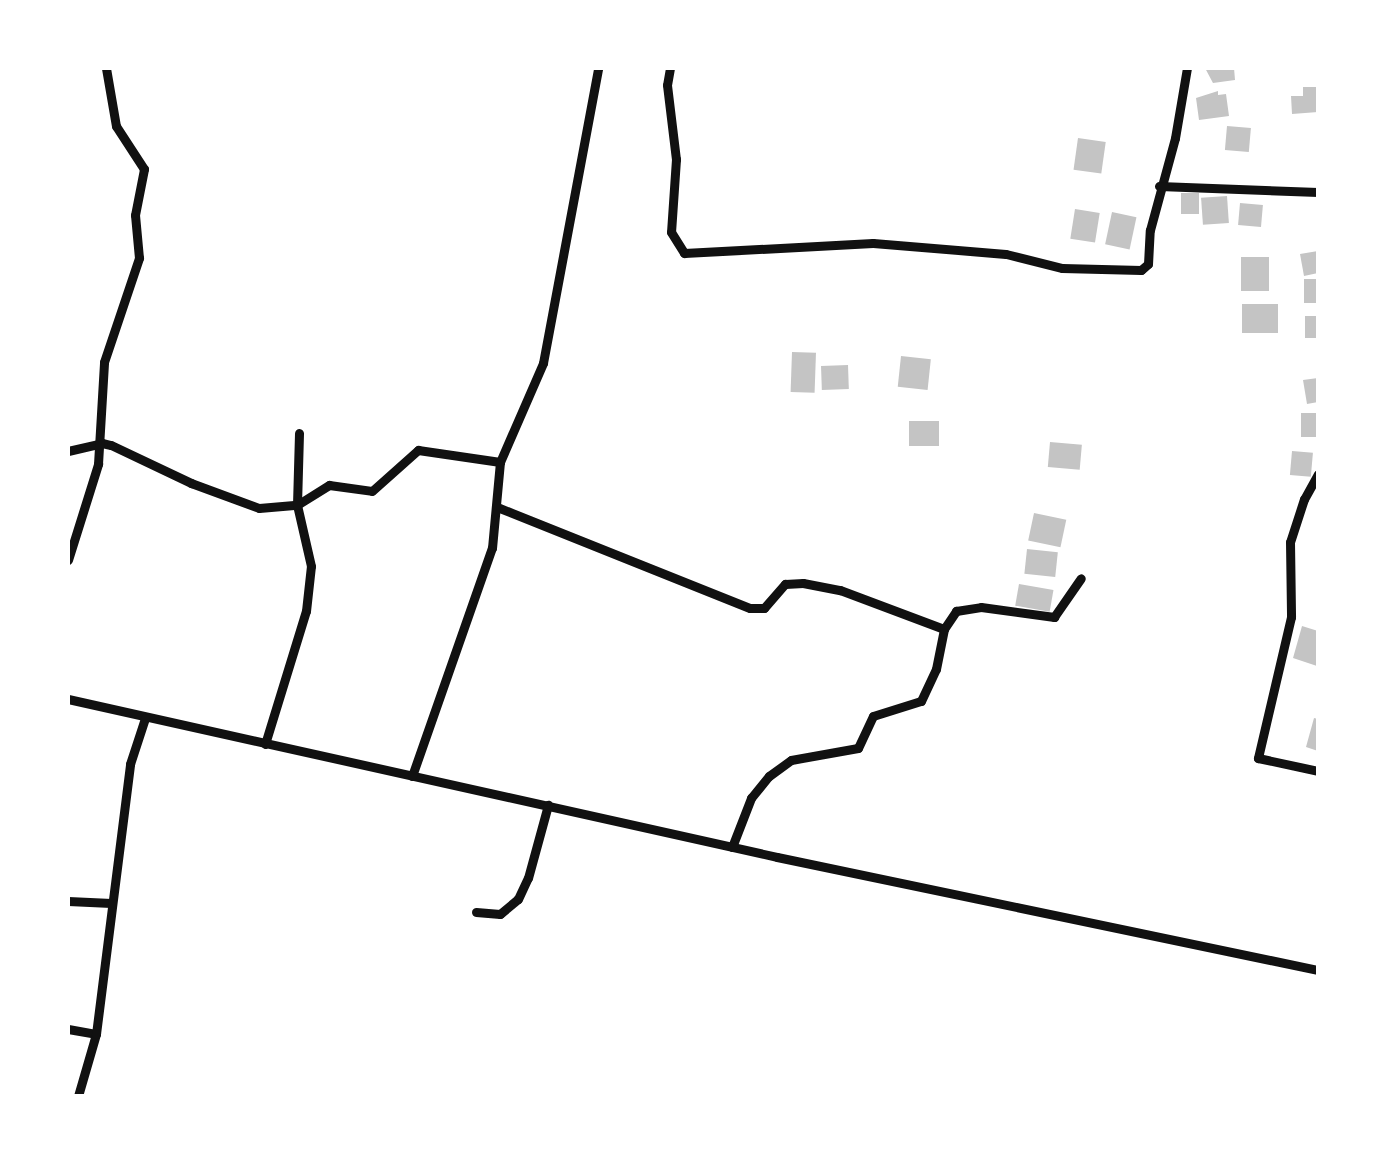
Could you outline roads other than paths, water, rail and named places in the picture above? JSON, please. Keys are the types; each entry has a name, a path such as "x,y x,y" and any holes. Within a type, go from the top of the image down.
{"street":[{"path":"68,560 102,443 104,362 139,258 136,215 144,176 142,162 116,126 106,68"},
{"path":"412,776 487,564 500,462 544,363 598,68"},
{"path":"670,68 667,85 676,159 670,232 684,254 873,243 1006,254 1062,268 1141,270 1148,264 1159,186 1175,138 1187,68"},
{"path":"1159,186 1318,192"},
{"path":"265,744 306,612 311,566 298,505 299,433"},
{"path":"68,452 102,443 252,507 298,505 320,487 362,493 380,487 403,458 418,450 500,462"},
{"path":"1318,474 1304,499 1290,542 1291,617 1258,758 1318,771"},
{"path":"497,507 750,608 764,608 785,584 803,583 840,590 944,629"},
{"path":"732,847 751,798 769,776 791,760 858,748 873,716 920,701 936,669 944,629 961,608 1054,617 1062,612 1080,578"},
{"path":"68,699 732,847 1318,970"},
{"path":"78,1096 96,1034 130,764 145,718"},
{"path":"476,912 500,914 518,898 528,878 548,805"},
{"path":"68,901 111,904"},
{"path":"68,1030 96,1034"}]}
